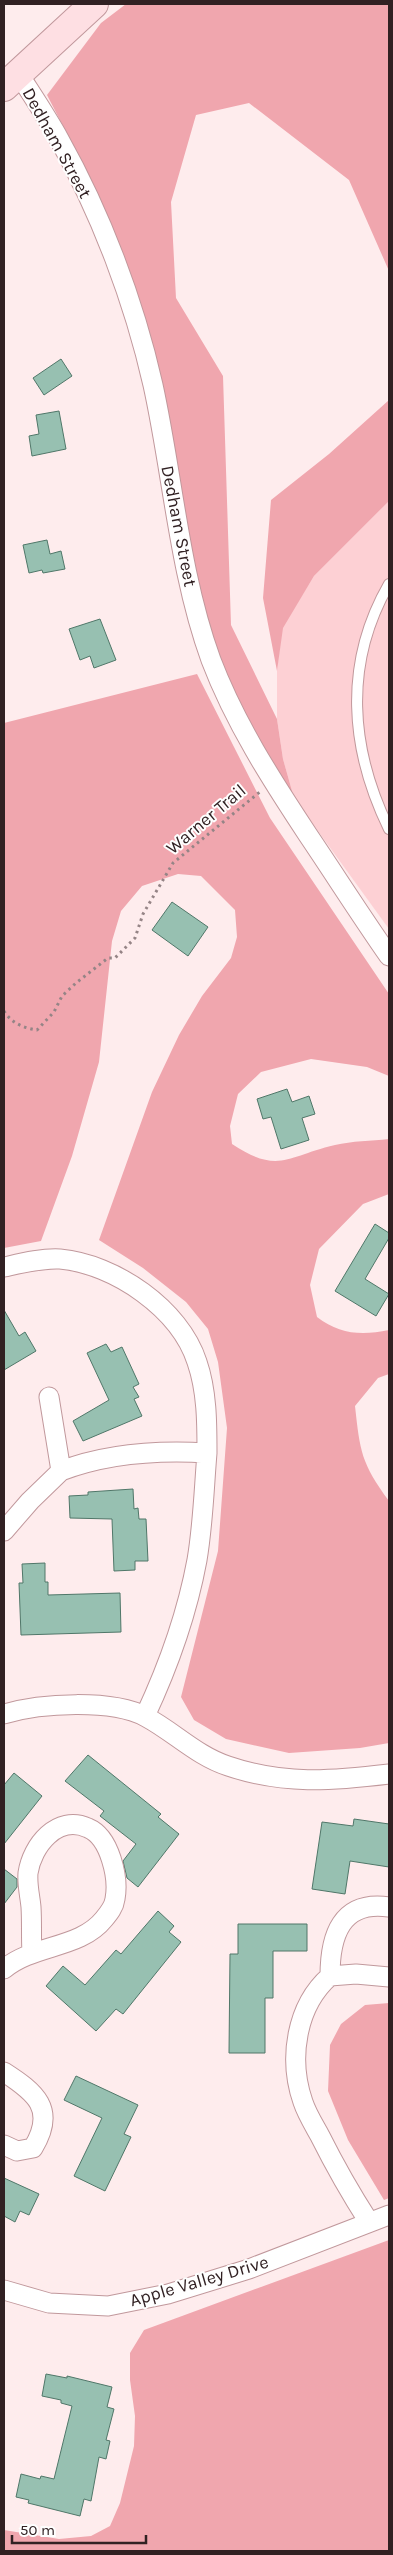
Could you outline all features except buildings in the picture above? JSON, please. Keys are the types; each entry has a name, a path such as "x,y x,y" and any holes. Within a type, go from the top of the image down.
{"main road":[{"path":"11,80 94,4"}],"street":[{"name":"Dedham Street","path":"11,80 59,138 79,176 119,273 142,340 152,383 171,497 199,623 229,703 272,780 389,956"},
{"path":"4,1268 44,1260 71,1261 106,1272 129,1283 164,1310 179,1325 197,1361 204,1395 207,1453 201,1528 190,1591 169,1657 145,1716"},
{"path":"49,1398 61,1471"},
{"path":"4,1531 30,1501 61,1471 93,1461 132,1454 172,1451 207,1453"},
{"path":"4,1714 43,1707 118,1708 145,1716 188,1746 226,1766 260,1775 296,1781 330,1781 389,1774"},
{"path":"4,1969 32,1953 81,1938 104,1919 114,1903 115,1884 111,1862 101,1839 88,1828 65,1825 47,1836 35,1851 28,1882 32,1953"},
{"path":"369,2222 344,2184 303,2104 297,2082 297,2036 313,1993 330,1976 334,1936 344,1920 366,1908 389,1907"},
{"path":"330,1976 356,1974 372,1977 389,1977"},
{"path":"4,2072 26,2086 36,2096 41,2107 42,2122 42,2133 33,2148 18,2151 4,2145"},
{"name":"Apple Valley Drive","path":"4,2290 49,2303 108,2306 168,2294 249,2269 389,2215"}],"lane":[{"path":"389,584 375,610 364,643 359,677 357,729 363,764 371,790 389,829"}],"path":[{"name":"Warner Trail","path":"4,1011 8,1017 22,1028 37,1030 54,1012 62,996 108,958 115,958 135,938 143,914 173,863 272,780"}],"shaded area":[{"path":"126,4 389,4 389,271 349,180 249,103 196,115 171,202 176,298 223,376 231,625 277,719 283,759 294,798 241,715 211,646 125,272 94,186 47,95 101,23"},
{"path":"389,400 389,501 314,576 283,628 277,671 263,598 271,500 329,454"},
{"path":"389,501 389,929 294,798 283,759 277,719 277,671 282,628 314,576"},
{"path":"197,674 270,818 389,994 389,1076 367,1067 311,1059 261,1072 238,1094 230,1126 232,1144 261,1159 273,1161 294,1158 341,1144 389,1139 389,1194 363,1204 319,1249 310,1285 317,1317 325,1323 342,1330 360,1333 389,1330 389,1374 378,1378 355,1406 363,1456 367,1466 389,1501 389,1743 360,1748 289,1753 226,1739 194,1720 181,1697 218,1551 227,1428 218,1362 208,1329 186,1302 143,1268 99,1240 152,1092 179,1035 202,996 231,958 237,937 235,910 201,876 178,874 142,886 121,911 112,941 99,1062 72,1156 41,1241 4,1248 4,723"},
{"path":"389,2003 389,2198 384,2200 348,2140 328,2091 330,2045 341,2024 365,2005"},
{"path":"389,2240 389,2551 4,2551 4,2530 59,2539 91,2536 110,2526 120,2503 134,2446 135,2416 130,2380 130,2353 144,2330"}]}
